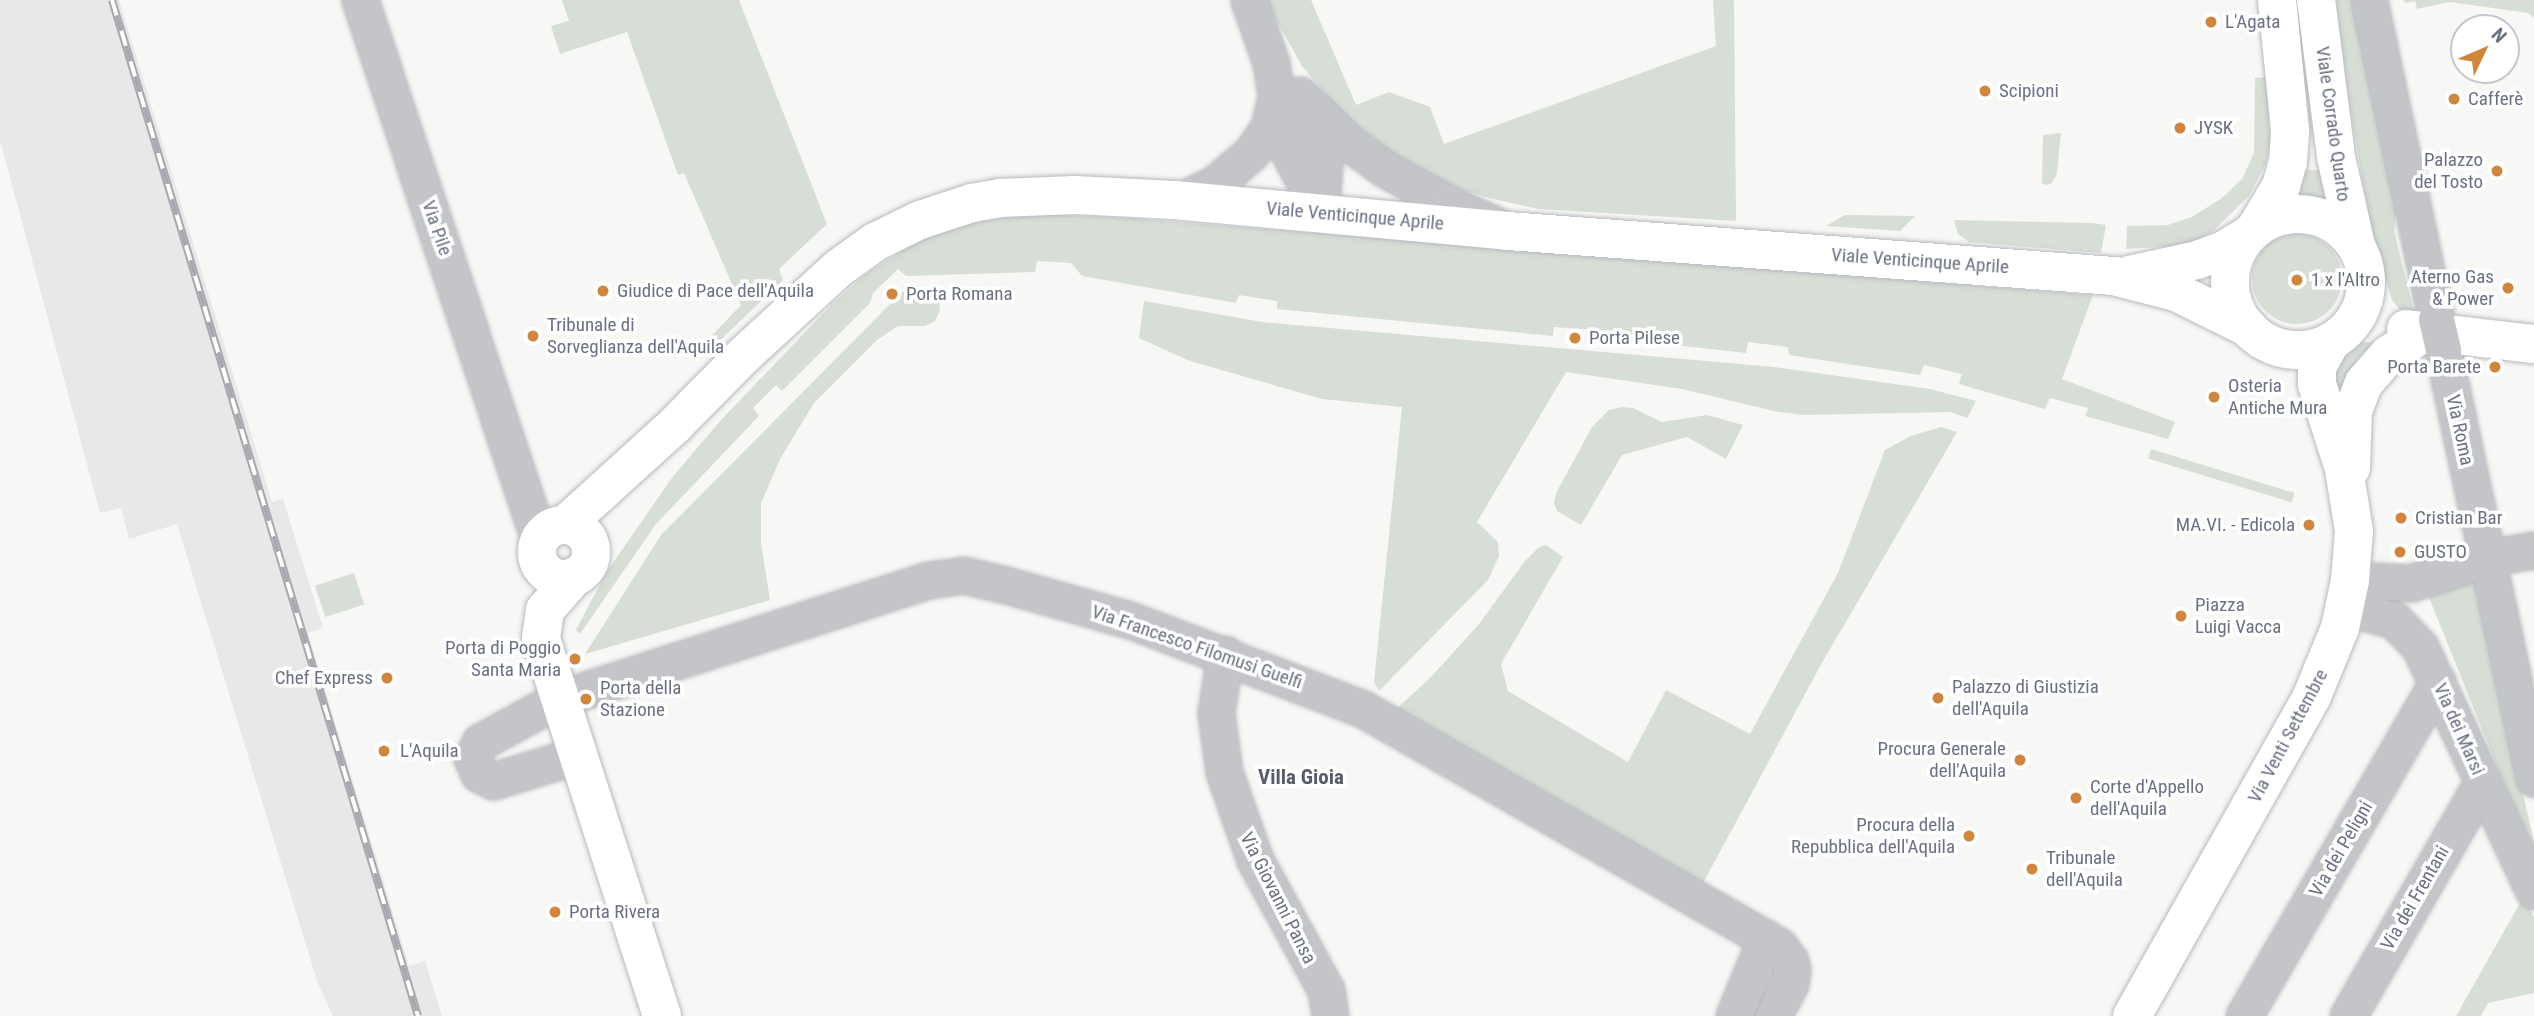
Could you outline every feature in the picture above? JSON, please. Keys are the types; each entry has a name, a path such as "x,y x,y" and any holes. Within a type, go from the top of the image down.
{"main road":[{"name":"Viale Corrado Quarto","path":"2253,231 2281,186 2288,162 2290,130 2277,0"},
{"name":"Viale Corrado Quarto","path":"2316,0 2336,157 2356,246"},
{"name":"Viale Venticinque Aprile","path":"563,547 744,355 839,268 875,242 919,220 972,203 1024,196 1075,195 1182,201 1508,230 2114,276 2176,292 2257,335"},
{"path":"2339,335 2359,312 2365,293 2366,274 2356,246 2331,223 2310,215 2287,215 2253,231 2236,254 2230,276 2232,299 2257,335 2284,348 2303,350 2339,335 2435,333 2534,344"},
{"name":"Viale Venticinque Aprile","path":"2114,276 2163,270 2197,260 2224,250 2253,231"},
{"path":"2351,505 2351,432 2360,390 2388,355 2435,333"},
{"name":"Via Venti Settembre","path":"2257,335 2289,368 2330,432"},
{"name":"Via Venti Settembre","path":"2132,1016 2312,696 2332,650 2348,594 2354,531 2344,469 2321,404 2316,375 2321,358 2339,335"},
{"path":"563,547 529,615 545,657 576,694 578,755 662,1016"}],"street":[{"name":"Via Pile","path":"360,0 514,457 533,487 563,547"},
{"path":"1249,0 1271,64 1287,97 1314,120 1324,155 1321,213"},
{"name":"Via Roma","path":"2369,0 2435,333 2534,778"},
{"path":"1182,201 1215,184 1251,153 1287,97"},
{"path":"1287,97 1385,169 1447,203 1508,230"},
{"path":"2348,594 2392,584 2421,581 2503,556"},
{"name":"Via Francesco Filomusi Guelfi","path":"578,755 495,781 484,779 474,768 472,755 480,742 576,694 929,580 955,575 983,579 1130,620 1225,654 1363,709 1766,938 1785,953 1792,970 1790,984 1773,1016"},
{"path":"2414,639 2404,614 2404,600 2410,589 2421,581"},
{"name":"Via dei Marsi","path":"2348,594 2387,616 2414,639 2438,682 2534,891"},
{"name":"Via Giovanni Pansa","path":"1225,654 1216,713 1224,772 1255,860 1323,982 1332,1015"},
{"name":"Via dei Peligni","path":"2244,1016 2438,682"},
{"name":"Via dei Frentani","path":"2348,1016 2483,781"},
{"path":"1734,1016 1766,938"}],"shaded area":[{"path":"0,0 119,0 272,502 283,499 323,628 308,633 409,966 425,961 442,1016 333,1016 318,984 177,524 129,539 121,508 100,513 0,140"},
{"path":"562,0 739,0 827,224 779,269 783,280 706,354 700,348 741,305 684,173 678,175 627,32 560,54 551,26 569,21"},
{"path":"1265,0 1311,0 1356,105 1389,92 1430,107 1444,144 1716,46 1713,0 1734,0 1736,221 1539,209 1436,182 1391,156 1338,109 1302,66"},
{"path":"2336,0 2356,0 2397,203 2394,231 2415,316 2401,311 2392,300 2372,233 2351,115"},
{"path":"2403,0 2534,0 2534,18 2528,13 2450,2 2417,9 2415,1 2406,3"},
{"path":"2267,77 2270,141 2266,163 2249,196 2213,231 2196,241 2177,246 2126,249 2127,226 2168,225 2192,217 2222,198 2242,179 2254,153 2255,78"},
{"path":"2061,133 2057,173 2052,183 2046,185 2042,183 2043,135"},
{"path":"2300,170 2323,170 2329,200 2293,197"},
{"path":"1027,214 1128,218 2093,295 2062,379 2175,422 2168,439 2085,416 2088,408 2050,398 2045,409 1959,384 1962,374 1924,365 1920,375 1789,355 1788,347 1748,342 1746,353 1596,336 1596,330 1554,327 1553,336 1277,309 1277,301 1239,295 1236,303 1082,276 1071,263 1037,261 1035,272 906,276 898,269 873,293 870,303 782,391 776,385 753,408 759,416 656,524 580,634 576,630 606,573 671,479 720,421 832,304 866,274 916,242 967,224"},
{"path":"1845,215 1915,216 1900,231 1826,226"},
{"path":"1954,220 2106,225 2101,253 1969,242 1958,234"},
{"path":"2297,234 2314,237 2329,247 2339,262 2342,279 2339,296 2329,311 2314,321 2297,324 2280,321 2265,311 2255,296 2252,279 2255,262 2265,247 2280,237"},
{"path":"938,290 940,310 935,321 925,326 898,326 877,340 814,403 780,459 761,503 761,543 770,600 585,654 661,535 902,292"},
{"path":"1144,301 1262,322 1774,367 1930,389 1976,401 1967,418 1950,412 1805,415 1778,412 1682,389 1566,372 1477,522 1498,542 1499,556 1488,580 1379,691 1374,682 1402,407 1322,399 1190,361 1139,338"},
{"path":"2374,342 2356,361 2342,394 2326,381 2346,345"},
{"path":"1633,408 1662,422 1707,415 1743,425 1726,459 1687,437 1622,455 1581,525 1557,511 1554,503 1556,493 1592,427 1609,410"},
{"path":"1941,427 1957,432 1823,661 1702,885 1394,711 1431,677 1479,624 1525,561 1538,548 1546,545 1563,557 1501,664 1508,691 1628,762 1666,690 1750,734 1838,573 1885,450 1911,436"},
{"path":"2151,449 2294,493 2292,502 2148,459"},
{"path":"354,573 364,604 325,617 315,586"},
{"path":"2473,573 2534,842 2534,858 2430,600 2430,595"},
{"path":"2524,896 2534,917 2534,993 2488,1003 2481,1016 2456,1016"}],"railway":[{"path":"112,0 418,1016"}],"place":[{"name":"L'Agata","path":"2211,22"},
{"name":"Scipioni","path":"1985,91"},
{"name":"Cafferè","path":"2454,99"},
{"name":"JYSK","path":"2180,128"},
{"name":"Palazzo del Tosto","path":"2497,171"},
{"name":"1 x l'Altro","path":"2297,280"},
{"name":"Aterno Gas & Power","path":"2508,288"},
{"name":"Giudice di Pace dell'Aquila","path":"603,291"},
{"name":"Porta Romana","path":"892,294"},
{"name":"Tribunale di Sorveglianza dell'Aquila","path":"533,336"},
{"name":"Porta Pilese","path":"1575,338"},
{"name":"Porta Barete","path":"2495,367"},
{"name":"Osteria Antiche Mura","path":"2214,397"},
{"name":"Cristian Bar","path":"2401,518"},
{"name":"MA.VI. - Edicola","path":"2309,525"},
{"name":"GUSTO","path":"2400,552"},
{"name":"Piazza Luigi Vacca","path":"2181,616"},
{"name":"Porta di Poggio Santa Maria","path":"575,659"},
{"name":"Chef Express","path":"387,678"},
{"name":"Palazzo di Giustizia dell'Aquila","path":"1938,698"},
{"name":"Porta della Stazione","path":"586,699"},
{"name":"L'Aquila","path":"384,751"},
{"name":"Procura Generale dell'Aquila","path":"2020,760"},
{"name":"Corte d'Appello dell'Aquila","path":"2076,798"},
{"name":"Procura della Repubblica dell'Aquila","path":"1969,836"},
{"name":"Tribunale dell'Aquila","path":"2032,869"},
{"name":"Porta Rivera","path":"555,912"}],"district":[{"name":"Villa Gioia","path":"1301,777"}]}
